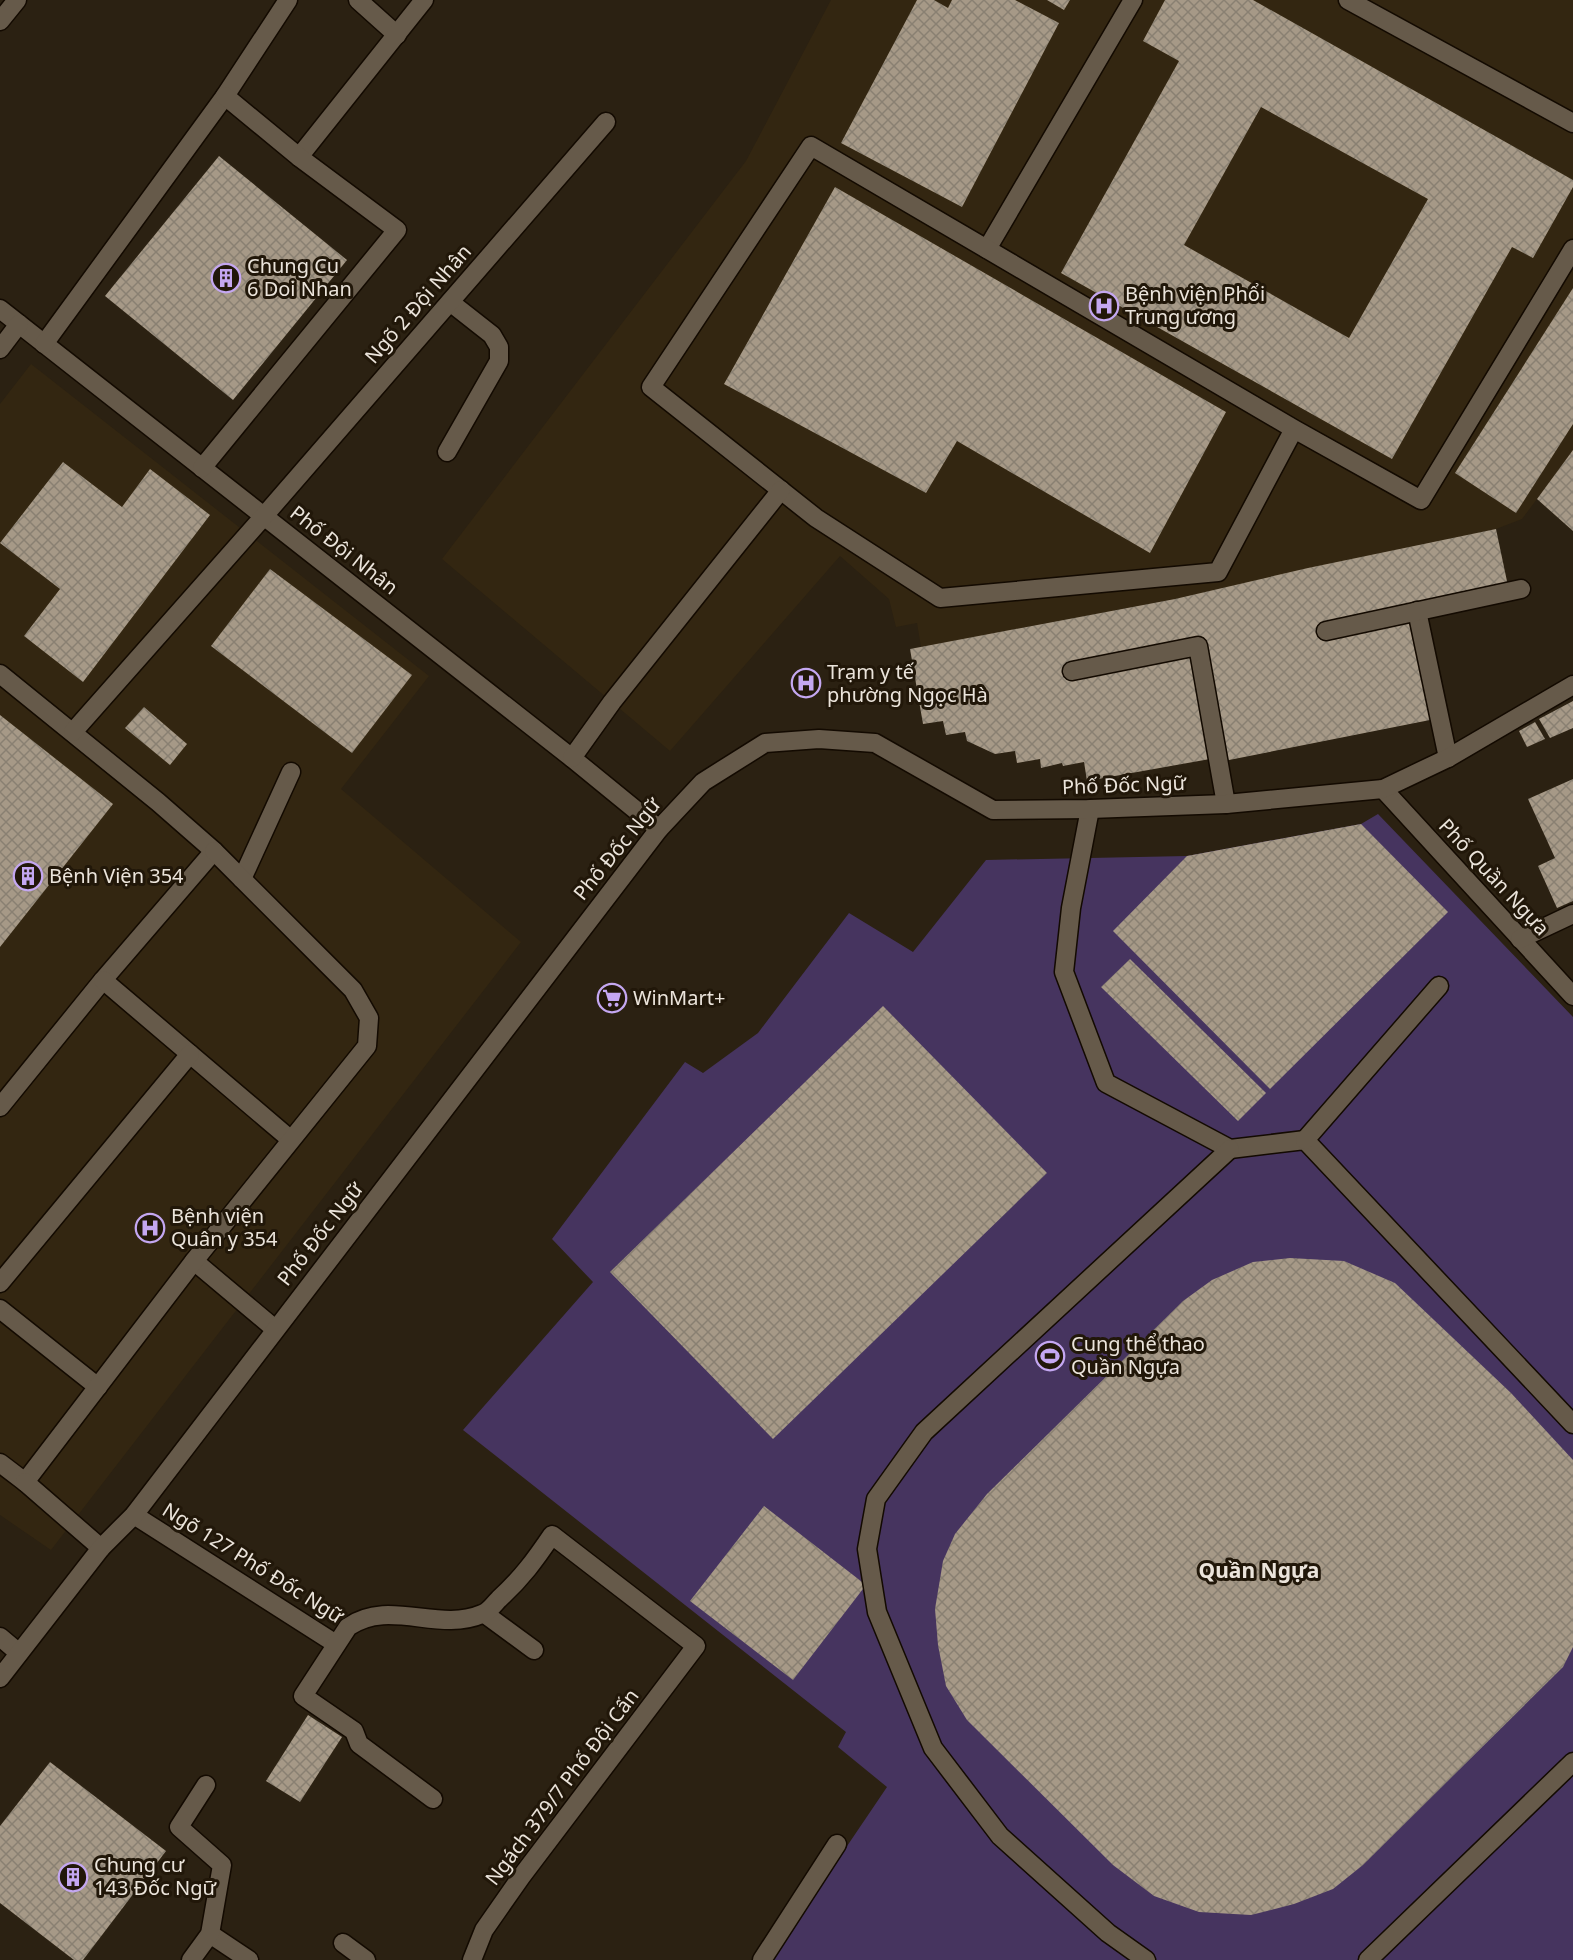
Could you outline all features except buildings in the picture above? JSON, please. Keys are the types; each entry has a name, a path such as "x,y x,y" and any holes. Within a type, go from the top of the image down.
{"street":[{"path":"0,21 17,0"},
{"path":"44,344 225,96 288,0"},
{"path":"358,0 397,35"},
{"path":"299,157 424,0"},
{"path":"987,249 1132,0"},
{"path":"1348,0 1573,123"},
{"path":"202,468 397,230 299,157 225,96"},
{"name":"Ngõ 2 Đội Nhân","path":"73,732 606,122"},
{"path":"1294,429 1218,572 940,598 816,518 651,387 811,146 1294,429 1421,500 1573,249"},
{"path":"447,452 499,361 499,347 492,335 450,302"},
{"name":"Phố Đội Nhân","path":"0,309 572,758 659,829"},
{"path":"0,349 19,324"},
{"path":"572,758 612,702 781,490"},
{"path":"1326,631 1521,589"},
{"path":"1417,612 1448,758"},
{"path":"1072,671 1198,646 1226,804"},
{"path":"0,674 158,802 214,851 353,990 369,1018 367,1046 194,1261 25,1482"},
{"name":"Phố Đốc Ngữ","path":"0,1678 101,1548 134,1515 659,829 703,782 765,743 819,739 875,743 993,810 1226,804 1383,789 1448,758 1573,685"},
{"path":"242,879 291,772"},
{"name":"Phố Quần Ngựa","path":"1383,789 1520,939 1569,988"},
{"path":"1090,809 1071,908 1064,972 1106,1083 1230,1149 1305,1140 1439,986"},
{"path":"0,1107 103,980 214,851"},
{"path":"1520,939 1573,914"},
{"path":"103,980 290,1139"},
{"path":"0,1283 190,1054"},
{"path":"1305,1140 1573,1424"},
{"path":"1146,1960 1108,1933 1000,1836 933,1748 877,1612 867,1550 876,1499 924,1432 1230,1149"},
{"path":"194,1261 275,1329"},
{"path":"0,1309 98,1387"},
{"path":"0,1463 101,1548"},
{"name":"Ngõ 127 Phố Đốc Ngữ","path":"134,1515 336,1644 348,1627 358,1619 374,1614 465,1620 485,1614"},
{"name":"Ngách 379/7 Phố Đội Cấn","path":"472,1960 484,1930 521,1877 696,1646 552,1536 522,1578 485,1614"},
{"path":"485,1614 534,1650"},
{"path":"0,1637 20,1653"},
{"path":"336,1644 303,1696 354,1731 359,1744 434,1798"},
{"path":"1368,1960 1573,1762"},
{"path":"191,1960 210,1934 222,1865 179,1827 206,1785"},
{"path":"762,1960 837,1844"},
{"path":"210,1934 249,1960"},
{"path":"343,1943 366,1960"}],"shaded area":[{"name":"Bệnh viện Phổi Trung ương","path":"831,0 1573,0 1573,451 1522,519 1496,529 1175,599 921,647 917,623 896,627 889,599 840,556 670,751 442,559 746,161"},
{"name":"Bệnh viện Quân y 354","path":"31,364 429,676 341,789 521,942 51,1550 0,1515 0,404"},
{"name":"Cung thể thao Quần Ngựa","path":"1378,814 1573,1017 1573,1960 770,1960 887,1787 838,1747 846,1732 463,1430 593,1282 552,1239 685,1062 703,1073 758,1033 849,913 913,952 986,860 1187,856 1361,824"}],"place":[{"name":"Chung Cu 6 Doi Nhan","path":"226,278"},
{"name":"Bệnh viện Phổi Trung ương","path":"1104,306"},
{"name":"Trạm y tế phường Ngọc Hà","path":"806,683"},
{"name":"Bệnh Viện 354","path":"28,876"},
{"name":"WinMart+","path":"612,998"},
{"name":"Bệnh viện Quân y 354","path":"150,1228"},
{"name":"Cung thể thao Quần Ngựa","path":"1050,1356"},
{"name":"Chung cư 143 Đốc Ngữ","path":"73,1877"}],"district":[{"name":"Quần Ngựa","path":"1259,1571"}]}
